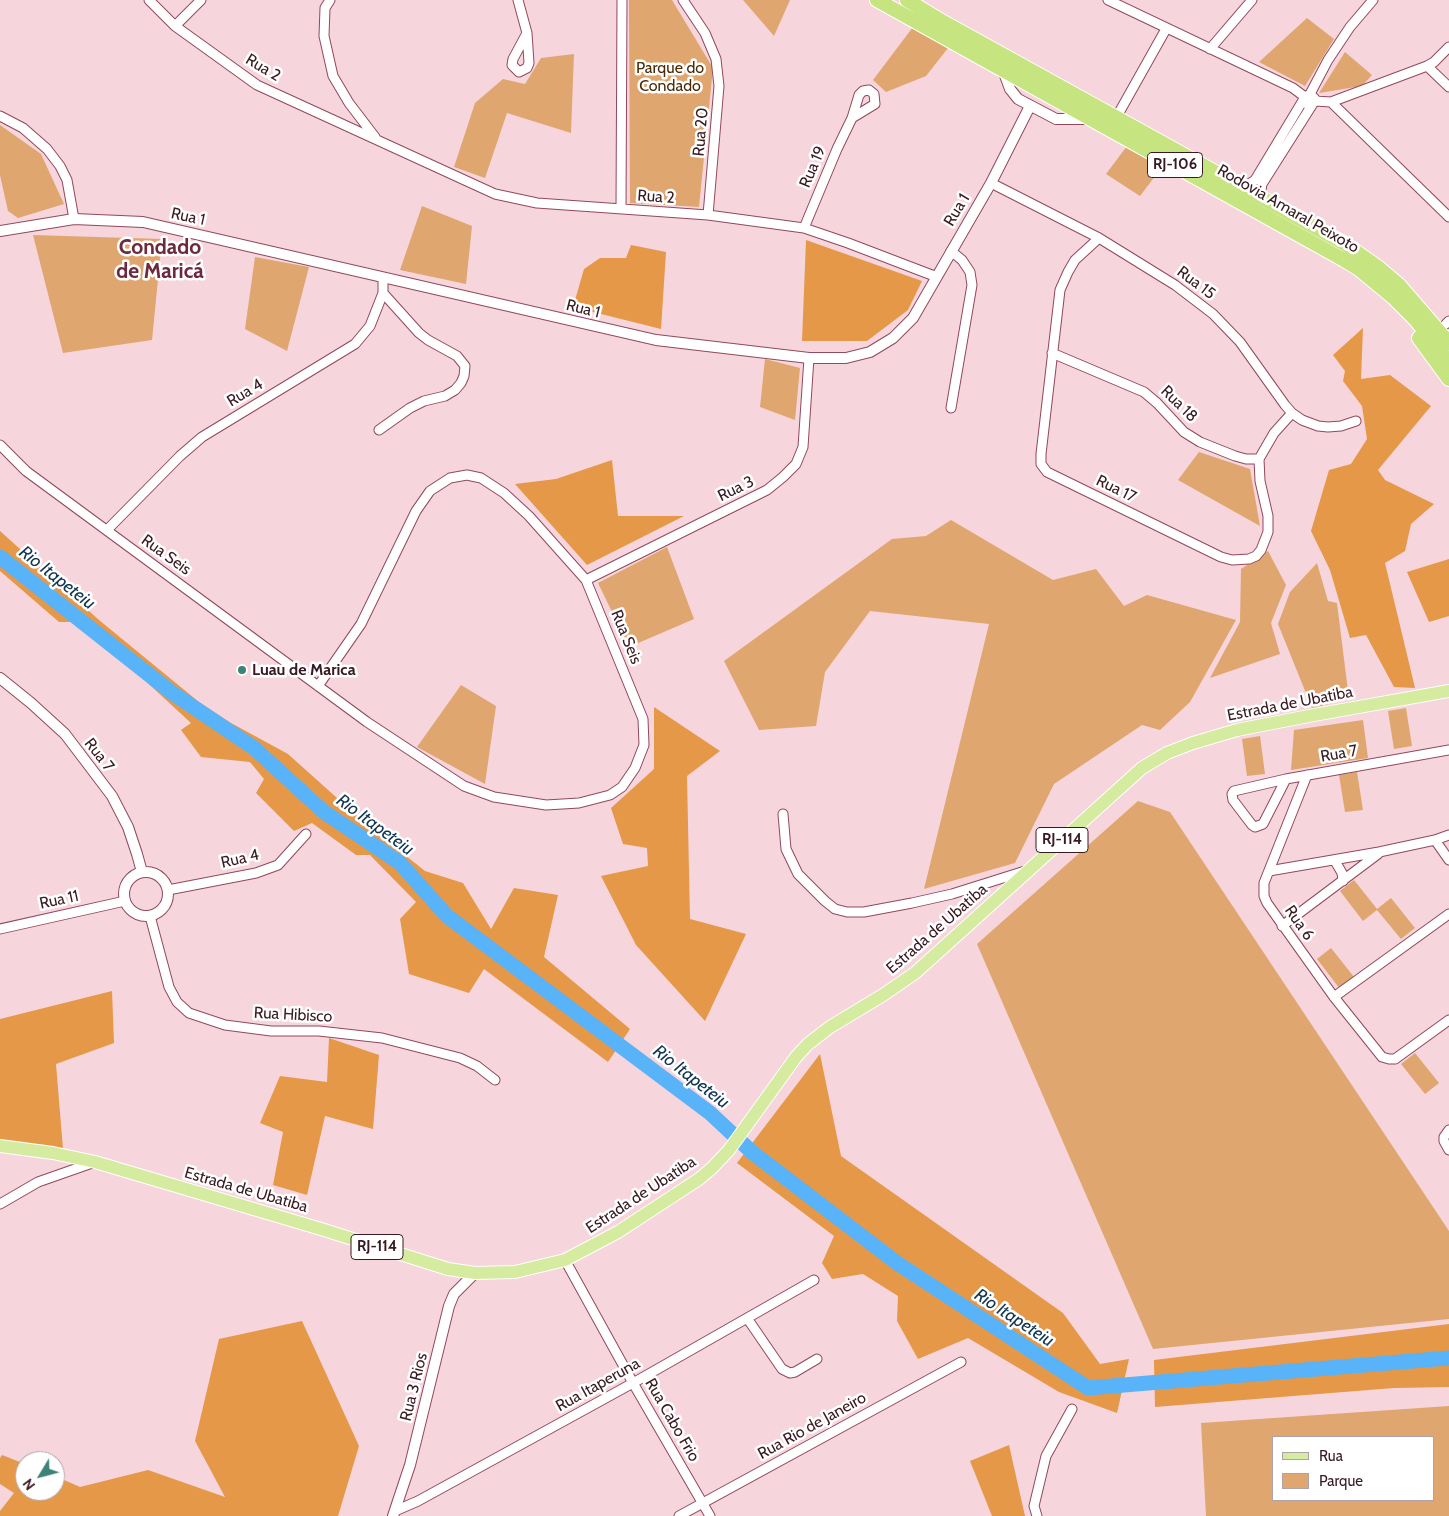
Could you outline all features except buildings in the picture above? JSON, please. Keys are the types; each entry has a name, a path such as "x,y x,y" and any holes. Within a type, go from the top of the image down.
{"highway":[{"name":"Rodovia Amaral Peixoto","path":"877,0 1359,269 1394,297 1415,319 1449,362"},
{"name":"Rodovia Amaral Peixoto","path":"907,0 943,22 1345,244 1399,285 1449,343"},
{"path":"1371,279 1397,309 1449,379"},
{"path":"1399,285 1448,324"}],"main road":[{"name":"Estrada de Ubatiba","path":"0,1146 53,1153 95,1162 448,1269 475,1273 515,1272 565,1260 618,1232 706,1174 729,1150 796,1057 808,1044 830,1027 883,995 914,973 1142,768 1167,753 1236,730 1449,691"}],"street":[{"name":"Rua 2","path":"149,0 175,26 257,85 495,194 537,203 708,215 804,228 937,277"},
{"path":"175,26 201,0"},
{"name":"Rua 2","path":"330,0 326,8 324,36 333,76 349,103 377,139"},
{"path":"518,0 528,33"},
{"path":"622,0 622,209"},
{"name":"Rua 20","path":"683,0 705,33 716,59 719,86 708,215"},
{"path":"1108,0 1292,88 1309,99 1331,102 1427,66 1434,62 1449,47"},
{"path":"1210,49 1252,0"},
{"path":"1262,198 1262,184 1309,99 1328,60 1350,27 1373,0"},
{"path":"1116,118 1166,29"},
{"path":"1427,66 1449,87"},
{"path":"1004,70 1014,95 1030,106 1056,119 1091,119"},
{"path":"1244,188 1255,180 1309,99"},
{"path":"1331,102 1449,217"},
{"name":"Rua 1","path":"0,231 74,219 143,222 656,340 809,358 846,358 870,352 893,338 913,318 991,183 1030,106"},
{"path":"0,116 23,128 47,149 60,166 67,180 74,219"},
{"name":"Rua 19","path":"804,228 852,118"},
{"name":"Rua 15","path":"991,183 1099,238 1175,285 1213,314 1240,342 1292,413 1302,420 1318,426 1341,426 1356,421"},
{"name":"Rua 17","path":"1099,238 1075,260 1060,290 1041,458 1044,469 1054,476 1221,558 1242,560 1256,556 1266,541 1268,532 1268,516 1260,481 1259,459"},
{"path":"951,251 962,260 970,272 972,285 951,408"},
{"name":"Rua 4","path":"107,530 180,456 202,437 354,344 370,326 382,293 383,278"},
{"path":"379,430 410,408 424,401 445,396 455,390 464,376 465,366 458,356 419,333 382,293"},
{"name":"Rua 18","path":"1052,353 1144,392 1158,403 1184,432 1200,442 1234,456 1246,459 1259,459"},
{"name":"Rua 3","path":"586,580 767,490 783,478 796,464 803,447 809,358"},
{"path":"1259,459 1274,433 1292,413"},
{"name":"Rua Seis","path":"0,445 26,471 366,722 464,786 494,797 546,805 579,803 610,795 622,787 635,768 644,745 643,719 586,580 529,516 504,493 481,478 466,475 450,478 430,491 416,511 361,624 318,686"},
{"name":"Rua 7","path":"0,678 32,703 65,734 112,796 128,827 138,854 142,872"},
{"name":"Rua 7","path":"1286,779 1266,819 1260,826 1255,827 1248,822 1233,800 1232,794 1234,791 1286,779 1449,750"},
{"name":"Rua 6","path":"1307,775 1264,883 1264,896 1282,926 1379,1055 1385,1058 1395,1058 1449,1020"},
{"path":"782,814 786,849 798,874 835,909 847,912 864,912 952,894 1030,869"},
{"name":"Rua 4","path":"168,890 256,873 278,864 306,834"},
{"path":"1269,871 1381,852 1449,835"},
{"path":"1435,840 1449,860"},
{"path":"1282,926 1381,852"},
{"path":"1274,857 1286,868"},
{"path":"1335,861 1343,880"},
{"path":"142,872 158,875 166,884 168,890 168,896 162,909 150,916 142,916 135,913 125,901 124,891 127,883 133,876 142,872"},
{"name":"Rua 11","path":"0,929 125,901"},
{"path":"1334,996 1449,914"},
{"name":"Rua Hibisco","path":"150,916 169,987 177,1002 189,1013 225,1024 271,1031 318,1031 382,1038 460,1058 477,1066 495,1080"},
{"path":"1447,1148 1444,1137 1449,1130"},
{"path":"0,1204 38,1182 95,1162"},
{"name":"Rua Cabo Frio","path":"565,1260 710,1516"},
{"name":"Rua 3 Rios","path":"394,1514 410,1465 449,1306 454,1294 475,1273"},
{"name":"Rua Itaperuna","path":"394,1514 633,1383 814,1280"},
{"path":"747,1318 782,1369 790,1373 795,1372 817,1359"},
{"name":"Rua Rio de Janeiro","path":"679,1516 961,1362"},
{"path":"1037,1516 1034,1506 1046,1456 1072,1409"}],"green space":[{"name":"Parque do Condado","path":"629,0 672,0 713,68 699,207 630,203"},
{"path":"743,0 790,0 774,36"},
{"path":"1307,18 1334,39 1305,86 1259,62"},
{"path":"913,27 948,48 926,76 886,92 873,80"},
{"path":"1345,52 1372,75 1362,86 1319,93"},
{"path":"574,54 571,133 507,113 485,178 454,167 475,103 503,79 525,84 541,58"},
{"path":"0,125 41,154 64,204 18,218 8,211 0,175"},
{"path":"1127,146 1162,167 1140,196 1106,174"},
{"path":"422,206 472,226 466,284 400,270"},
{"path":"33,235 162,239 152,340 63,353"},
{"path":"255,257 309,267 287,351 245,329"},
{"path":"765,359 800,368 795,420 760,407"},
{"path":"1199,452 1250,469 1260,526 1178,480"},
{"path":"951,520 1053,580 1096,569 1124,606 1147,595 1236,620 1190,702 1160,730 1142,725 1054,784 1015,863 924,889 989,624 870,611 825,672 816,726 759,730 724,661 892,539 926,536"},
{"path":"667,547 694,619 629,647 598,583"},
{"path":"1268,551 1286,585 1271,623 1280,654 1210,678 1240,622 1241,569"},
{"path":"1317,563 1328,601 1337,603 1349,699 1312,708 1278,624 1290,592"},
{"path":"461,685 496,706 485,784 417,747"},
{"path":"1406,708 1412,746 1394,749 1388,711"},
{"path":"1363,720 1368,758 1291,770 1294,730"},
{"path":"1260,736 1265,774 1247,776 1242,739"},
{"path":"1357,772 1363,810 1345,812 1339,775"},
{"path":"1138,801 1170,812 1449,1231 1449,1319 1153,1349 977,944"},
{"path":"1354,880 1377,909 1391,898 1415,928 1401,939 1377,910 1363,921 1340,891"},
{"path":"1331,948 1354,977 1340,989 1317,959"},
{"path":"1415,1053 1439,1083 1425,1094 1401,1064"},
{"path":"1449,1406 1449,1516 1206,1516 1201,1423"}],"shaded area":[{"path":"806,240 922,281 908,310 867,341 802,341"},
{"path":"631,245 666,252 661,329 573,307 584,269 600,258 626,258"},
{"path":"1363,328 1361,379 1390,375 1431,406 1378,470 1385,480 1434,504 1411,524 1405,551 1385,563 1415,688 1394,687 1366,635 1350,638 1330,570 1311,531 1329,470 1351,464 1367,439 1362,406 1343,381 1345,371 1333,355"},
{"path":"612,460 618,516 684,516 587,565 515,484 556,479"},
{"path":"0,531 99,620 199,702 231,723 288,754 366,824 425,871 463,883 491,929 514,888 558,895 544,957 630,1029 608,1062 484,969 469,993 409,974 400,919 416,902 370,855 356,855 312,823 294,831 256,793 264,779 250,762 201,757 181,730 191,723 126,663 71,622 59,622 0,571"},
{"path":"1449,559 1449,616 1429,622 1407,572"},
{"path":"654,707 720,751 687,776 690,919 746,934 705,1021 636,945 601,876 648,866 647,848 623,844 611,808 654,769"},
{"path":"112,991 114,1043 56,1064 63,1149 0,1142 0,1019"},
{"path":"329,1038 379,1055 373,1129 325,1116 307,1195 273,1185 283,1132 260,1123 280,1076 327,1082"},
{"path":"820,1054 841,1156 1063,1313 1100,1364 1129,1359 1117,1413 1059,1392 968,1338 918,1359 897,1321 898,1296 863,1274 832,1279 822,1263 834,1236 737,1163"},
{"path":"302,1321 359,1446 338,1516 0,1516 0,1511 14,1493 0,1484 0,1458 2,1455 15,1460 15,1501 65,1501 65,1480 80,1487 148,1470 225,1497 195,1441 219,1339"},
{"path":"1449,1324 1449,1387 1394,1388 1155,1407 1154,1360"},
{"path":"1009,1445 1025,1516 992,1516 970,1461"}],"waterway":[{"name":"Rio Itapeteiu","path":"0,557 171,692 254,748 324,812 400,863 447,916 710,1113 753,1153 897,1263 1088,1388 1449,1358"}],"place":[{"name":"Luau de Marica","path":"242,670"}],"district":[{"name":"Condado de Maricá","path":"160,260"}]}
